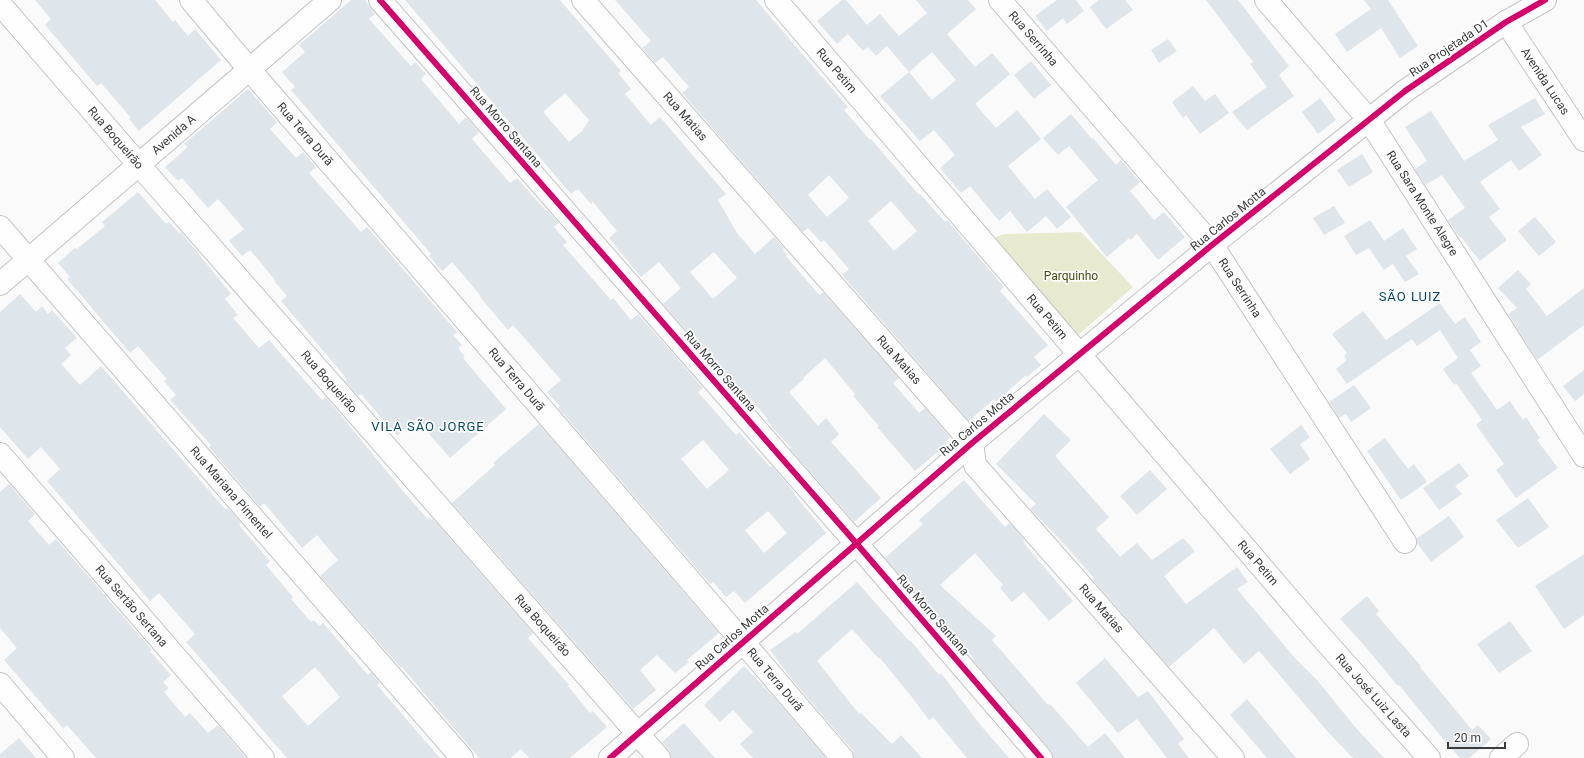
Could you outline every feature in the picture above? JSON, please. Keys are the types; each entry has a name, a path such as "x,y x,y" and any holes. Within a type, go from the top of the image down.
{"street":[{"name":"Rua Terra Durã","path":"191,0 249,70 744,642 842,758"},
{"name":"Avenida A","path":"0,284 330,0"},
{"name":"Rua Morro Santana","path":"380,0 856,543 1041,758"},
{"name":"Rua Matias","path":"583,0 972,443 975,465 1233,758"},
{"name":"Rua Petim","path":"776,0 1318,633"},
{"name":"Rua Serrinha","path":"1000,0 1212,245 1405,542"},
{"name":"Rua Sara Monte Alegre","path":"1266,0 1369,120 1584,456"},
{"name":"Rua Projetada D1","path":"1369,120 1405,91 1506,22 1545,0"},
{"name":"Rua Boqueirão","path":"0,4 138,165 659,758"},
{"name":"Avenida Lucas","path":"1506,22 1583,138"},
{"name":"Rua Carlos Motta","path":"610,758 972,443 1212,245 1369,120"},
{"name":"Rua Mariana Pímentel","path":"0,227 462,758"},
{"name":"Rua Sertão Sertana","path":"0,454 263,758"},
{"name":"Rua José Luiz Lasta","path":"1318,633 1429,758"},
{"path":"0,684 63,758"}],"green space":[{"name":"Parquinho","path":"1081,232 1133,287 1076,337 989,240 1004,234"}],"building":[{"path":"35,0 155,0 173,22 175,20 188,36 195,29 221,60 139,131 129,119 131,118 101,83 97,86 45,25 51,19"},
{"path":"351,0 365,0 375,14 369,19 411,66 415,62 426,74 421,79 459,124 466,117 479,132 472,139 510,183 517,178 546,211 547,210 559,223 554,227 567,242 563,245 611,300 613,298 631,320 638,314 703,388 698,392 736,435 739,432 770,467 772,466 826,533 745,603 734,591 726,597 713,582 710,584 558,408 560,406 547,392 561,380 513,325 508,330 452,262 442,271 429,256 431,254 291,90 295,87 282,72 305,52 299,45","holes":["703,440 729,470 707,489 681,459","768,511 787,533 764,553 745,530"]},
{"path":"405,0 560,0 621,71 618,73 631,89 625,94 651,125 660,117 726,194 718,200 737,233 755,254 774,237 784,248 783,250 787,255 786,256 819,295 823,292 899,378 893,383 919,413 925,408 950,437 945,442 947,444 915,471 877,427 879,426 853,396 855,394 825,358 789,392 818,426 826,418 839,434 831,442 881,498 854,522 790,449 791,448 766,420 768,419 740,387 737,389 663,304 681,288 659,262 641,277 609,238 617,231 593,202 591,204 578,189 571,194","holes":["565,93 589,120 582,131 569,142 543,112","714,252 737,278 713,299 690,272"]},
{"path":"615,0 756,0 848,107 844,110 919,195 920,194 945,222 947,220 1004,287 1000,291 1048,345 1034,357 1041,365 1027,377 1026,375 996,402 994,399 969,421 842,275 849,269 824,240 821,242 808,228 803,232 682,93 689,87 663,57 655,63 642,48 651,41","holes":["829,175 849,198 827,217 808,195","891,201 917,231 894,251 868,221"]},
{"path":"842,0 846,0 867,25 880,14 899,36 927,13 916,0 968,0 976,9 947,34 975,67 992,53 1010,74 975,104 996,128 1017,110 1041,139 1008,166 1035,199 1047,189 1071,217 1057,229 1046,216 1027,232 1010,211 999,221 970,186 961,193 940,168 955,155 934,130 920,141 880,96 909,72 887,46 876,56 868,47 863,51 848,34 837,44 817,21","holes":["932,52 956,80 932,100 909,72"]},
{"path":"1057,0 1076,0 1084,11 1067,24 1063,18 1047,31 1035,16"},
{"path":"1099,0 1125,0 1133,10 1106,29 1090,7"},
{"path":"1206,0 1238,0 1289,66 1279,75 1294,96 1247,130 1232,112 1267,87 1250,64 1253,62"},
{"path":"1364,0 1388,0 1418,46 1400,58 1381,28 1347,52 1335,34 1371,9"},
{"path":"1168,39 1177,51 1159,63 1151,50"},
{"path":"1031,61 1051,85 1034,99 1014,75"},
{"path":"1193,86 1205,101 1215,94 1229,113 1200,134 1186,115 1183,118 1172,102"},
{"path":"248,89 277,122 270,129 296,158 303,152 316,167 309,173 361,232 367,227 457,332 453,335 462,345 458,348 465,357 463,358 506,409 450,458 416,419 397,436 361,394 358,396 345,381 347,379 281,301 287,296 250,250 242,256 229,241 244,229 218,199 208,208 182,178 178,181 165,167 188,147 184,144"},
{"path":"1320,98 1336,120 1318,134 1302,112"},
{"path":"1535,98 1545,114 1521,127 1542,155 1519,171 1511,160 1480,182 1500,209 1489,217 1507,240 1480,261 1461,237 1460,238 1448,220 1465,208 1442,175 1425,185 1415,169 1427,161 1405,127 1431,111 1464,161 1498,140 1488,125"},
{"path":"1071,114 1116,165 1121,160 1140,182 1130,191 1154,220 1164,212 1185,237 1158,260 1137,234 1130,240 1129,238 1107,257 1066,207 1098,180 1069,146 1058,155 1043,138"},
{"path":"1362,154 1373,172 1349,187 1337,170"},
{"path":"138,192 166,224 169,222 179,233 181,232 231,294 225,299 238,315 233,318 259,348 269,340 322,400 326,397 402,490 428,519 433,519 533,633 528,638 569,685 568,686 590,713 593,711 607,727 570,758 529,758 521,749 510,758 479,758 402,667 401,668 320,576 338,560 317,535 302,548 264,503 260,507 209,447 211,445 170,400 176,395 164,381 167,379 138,346 130,353 67,279 70,277 58,263 75,248 77,249 105,226 102,222"},
{"path":"1334,206 1345,223 1324,235 1313,218"},
{"path":"1535,217 1556,242 1539,256 1518,231"},
{"path":"1370,220 1384,241 1403,228 1417,249 1406,256 1419,274 1405,282 1393,264 1384,270 1369,248 1356,255 1344,236"},
{"path":"1518,270 1531,284 1526,289 1547,316 1584,288 1584,325 1537,360 1508,314 1517,308 1498,288"},
{"path":"20,294 36,312 42,306 48,314 52,310 77,338 65,348 71,355 61,364 80,385 101,366 225,509 228,508 241,523 239,525 270,561 266,565 293,597 291,599 311,622 314,620 319,626 323,623 368,675 371,672 380,683 377,685 440,758 287,758 186,642 195,634 159,593 150,601 47,481 60,469 41,447 28,459 0,427 0,312","holes":["315,667 340,697 308,726 282,696"]},
{"path":"1440,303 1455,324 1465,317 1481,342 1470,350 1481,366 1471,373 1497,410 1510,401 1523,420 1526,417 1540,438 1537,440 1558,468 1516,498 1496,470 1504,464 1476,425 1482,420 1456,383 1454,385 1443,369 1458,358 1440,330 1417,346 1412,339 1347,384 1336,369 1347,360 1344,356 1347,353 1332,334 1363,311 1386,340"},
{"path":"1584,370 1584,394 1575,401 1563,386"},
{"path":"1354,385 1371,408 1351,422 1346,414 1339,418 1329,402"},
{"path":"1044,414 1071,440 1055,456 1109,517 1096,529 1120,557 1137,543 1152,560 1183,538 1195,551 1164,576 1186,604 1237,567 1248,582 1237,589 1294,657 1317,680 1356,728 1384,758 1353,758 1328,732 1259,651 1244,664 1214,628 1169,667 1092,579 1094,578 1058,537 1030,509 1036,504 996,464"},
{"path":"539,424 719,633 687,660 689,662 675,673 657,655 640,670 656,690 633,709 452,503 495,465 493,463"},
{"path":"1301,425 1310,437 1300,444 1310,459 1290,474 1270,449"},
{"path":"1385,438 1408,469 1414,464 1427,482 1401,500 1367,451"},
{"path":"1459,463 1469,476 1455,486 1462,494 1439,510 1423,488"},
{"path":"1150,470 1167,489 1137,515 1120,496"},
{"path":"964,480 1005,527 1009,523 1012,525 1025,541 1023,542 1073,601 1049,621 1024,592 1012,602 1000,588 1003,585 975,553 940,585 996,636 992,640 1048,705 1050,704 1088,747 1105,733 1125,758 1053,758 1050,750 973,660 974,658 961,646 885,558 923,524 919,520"},
{"path":"9,484 35,514 28,521 49,545 56,539 152,650 150,651 171,675 163,682 169,688 164,692 185,717 190,713 208,733 218,725 246,758 96,758 67,725 63,728 4,660 17,648 0,628 0,492"},
{"path":"1528,498 1549,527 1518,548 1496,520"},
{"path":"1449,516 1464,537 1431,562 1417,543 1417,538"},
{"path":"1584,554 1584,615 1564,629 1535,586"},
{"path":"857,582 909,641 910,640 939,675 941,673 982,727 1009,758 967,758 933,717 929,720 880,658 879,659 852,629 817,661 859,714 861,713 892,744 901,735 922,758 854,758 852,750 794,682 770,650 796,632 797,634"},
{"path":"1367,596 1379,611 1376,614 1421,666 1420,667 1472,730 1478,725 1491,739 1469,758 1460,758 1399,685 1398,686 1340,619"},
{"path":"1510,621 1532,651 1499,673 1477,644"},
{"path":"1105,658 1138,697 1148,691 1184,739 1178,744 1189,758 1167,758 1137,719 1118,733 1076,683"},
{"path":"744,666 772,695 826,758 753,758 740,744 753,732 733,710 720,722 704,705"},
{"path":"1247,699 1296,758 1267,758 1230,715"},
{"path":"684,723 715,758 671,758 669,750 662,742"},
{"path":"19,738 36,758 0,758 0,754"}],"cycle path":[{"path":"380,0 856,543 1041,758"},
{"path":"610,758 972,443 1212,245 1405,91 1506,22 1545,0"}],"district":[{"name":"SÃO LUIZ","path":"1410,296"},
{"name":"VILA SÃO JORGE","path":"428,426"}]}
